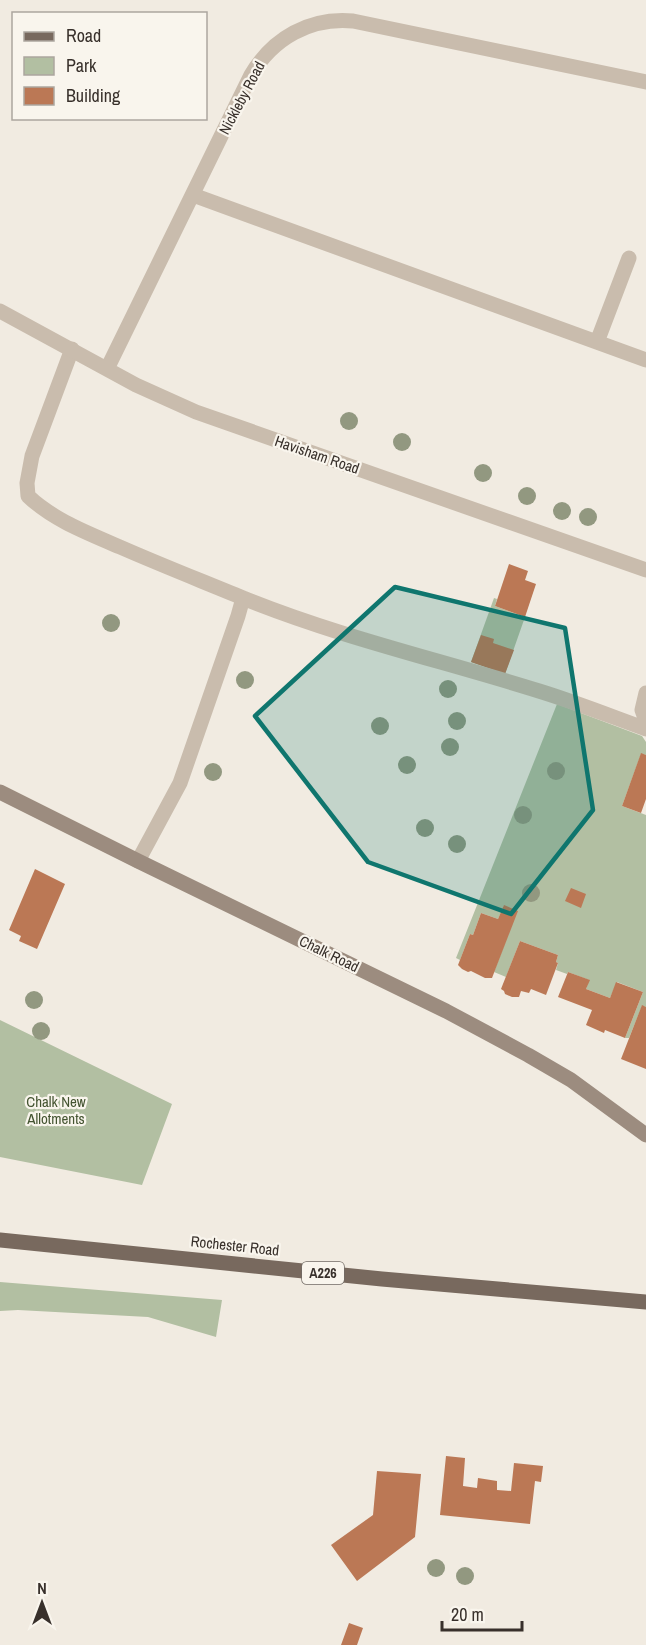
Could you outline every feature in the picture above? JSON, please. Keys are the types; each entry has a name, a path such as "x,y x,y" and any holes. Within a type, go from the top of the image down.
{"main road":[{"name":"Rochester Road","path":"0,1240 382,1279 646,1302"}],"street":[{"name":"Nickleby Road","path":"107,369 258,64 285,37 320,23 353,21 646,82"},
{"path":"193,195 646,360"},
{"path":"597,342 629,258"},
{"name":"Havisham Road","path":"0,311 154,394 215,419 646,570"},
{"path":"72,349 33,456 27,483 28,496 37,505 75,527 179,573 263,606 368,641 540,691 646,729"},
{"path":"138,861 180,783 243,598"},
{"path":"646,693 642,710 646,722"},
{"name":"Chalk Road","path":"0,792 446,1011 528,1054 571,1080 646,1135"}],"highlighted area":[{"path":"395,587 565,628 593,810 511,914 368,862 255,716"}],"green space":[{"path":"494,598 497,599 495,606 525,617 505,674 471,662"},
{"path":"557,704 642,736 646,742 646,755 641,754 622,806 646,815 646,1007 642,1006 629,1038 625,1038 643,992 617,982 610,998 586,989 589,980 556,970 558,955 520,941 506,977 494,972 517,911 504,906 498,919 481,913 460,960 456,958"},
{"name":"Chalk New Allotments","path":"0,1020 172,1104 142,1185 0,1157"},
{"path":"0,1282 222,1300 216,1337 148,1317 0,1311"}],"building":[{"path":"509,564 528,571 525,580 536,584 525,617 495,606"},
{"path":"481,635 494,639 493,643 514,650 505,674 471,662"},
{"path":"641,753 646,755 646,799 641,813 622,806"},
{"path":"35,869 65,884 37,949 19,941 21,936 9,930"},
{"path":"571,888 586,894 581,908 565,901"},
{"path":"504,905 518,911 492,978 485,978 462,969 458,965 481,913 498,919"},
{"path":"520,941 558,955 556,962 558,963 546,995 531,989 529,993 521,991 519,997 512,997 501,989"},
{"path":"568,972 590,980 586,989 610,998 616,982 643,992 625,1038 605,1030 604,1033 586,1025 592,1010 558,997"},
{"path":"642,1005 646,1007 646,1069 621,1059"},
{"path":"446,1456 465,1458 463,1486 477,1488 478,1478 497,1481 497,1490 511,1491 514,1463 543,1466 541,1482 535,1481 530,1524 440,1515"},
{"path":"377,1471 421,1474 415,1537 357,1581 331,1545 373,1515"},
{"path":"349,1623 363,1628 357,1645 341,1645"}]}
